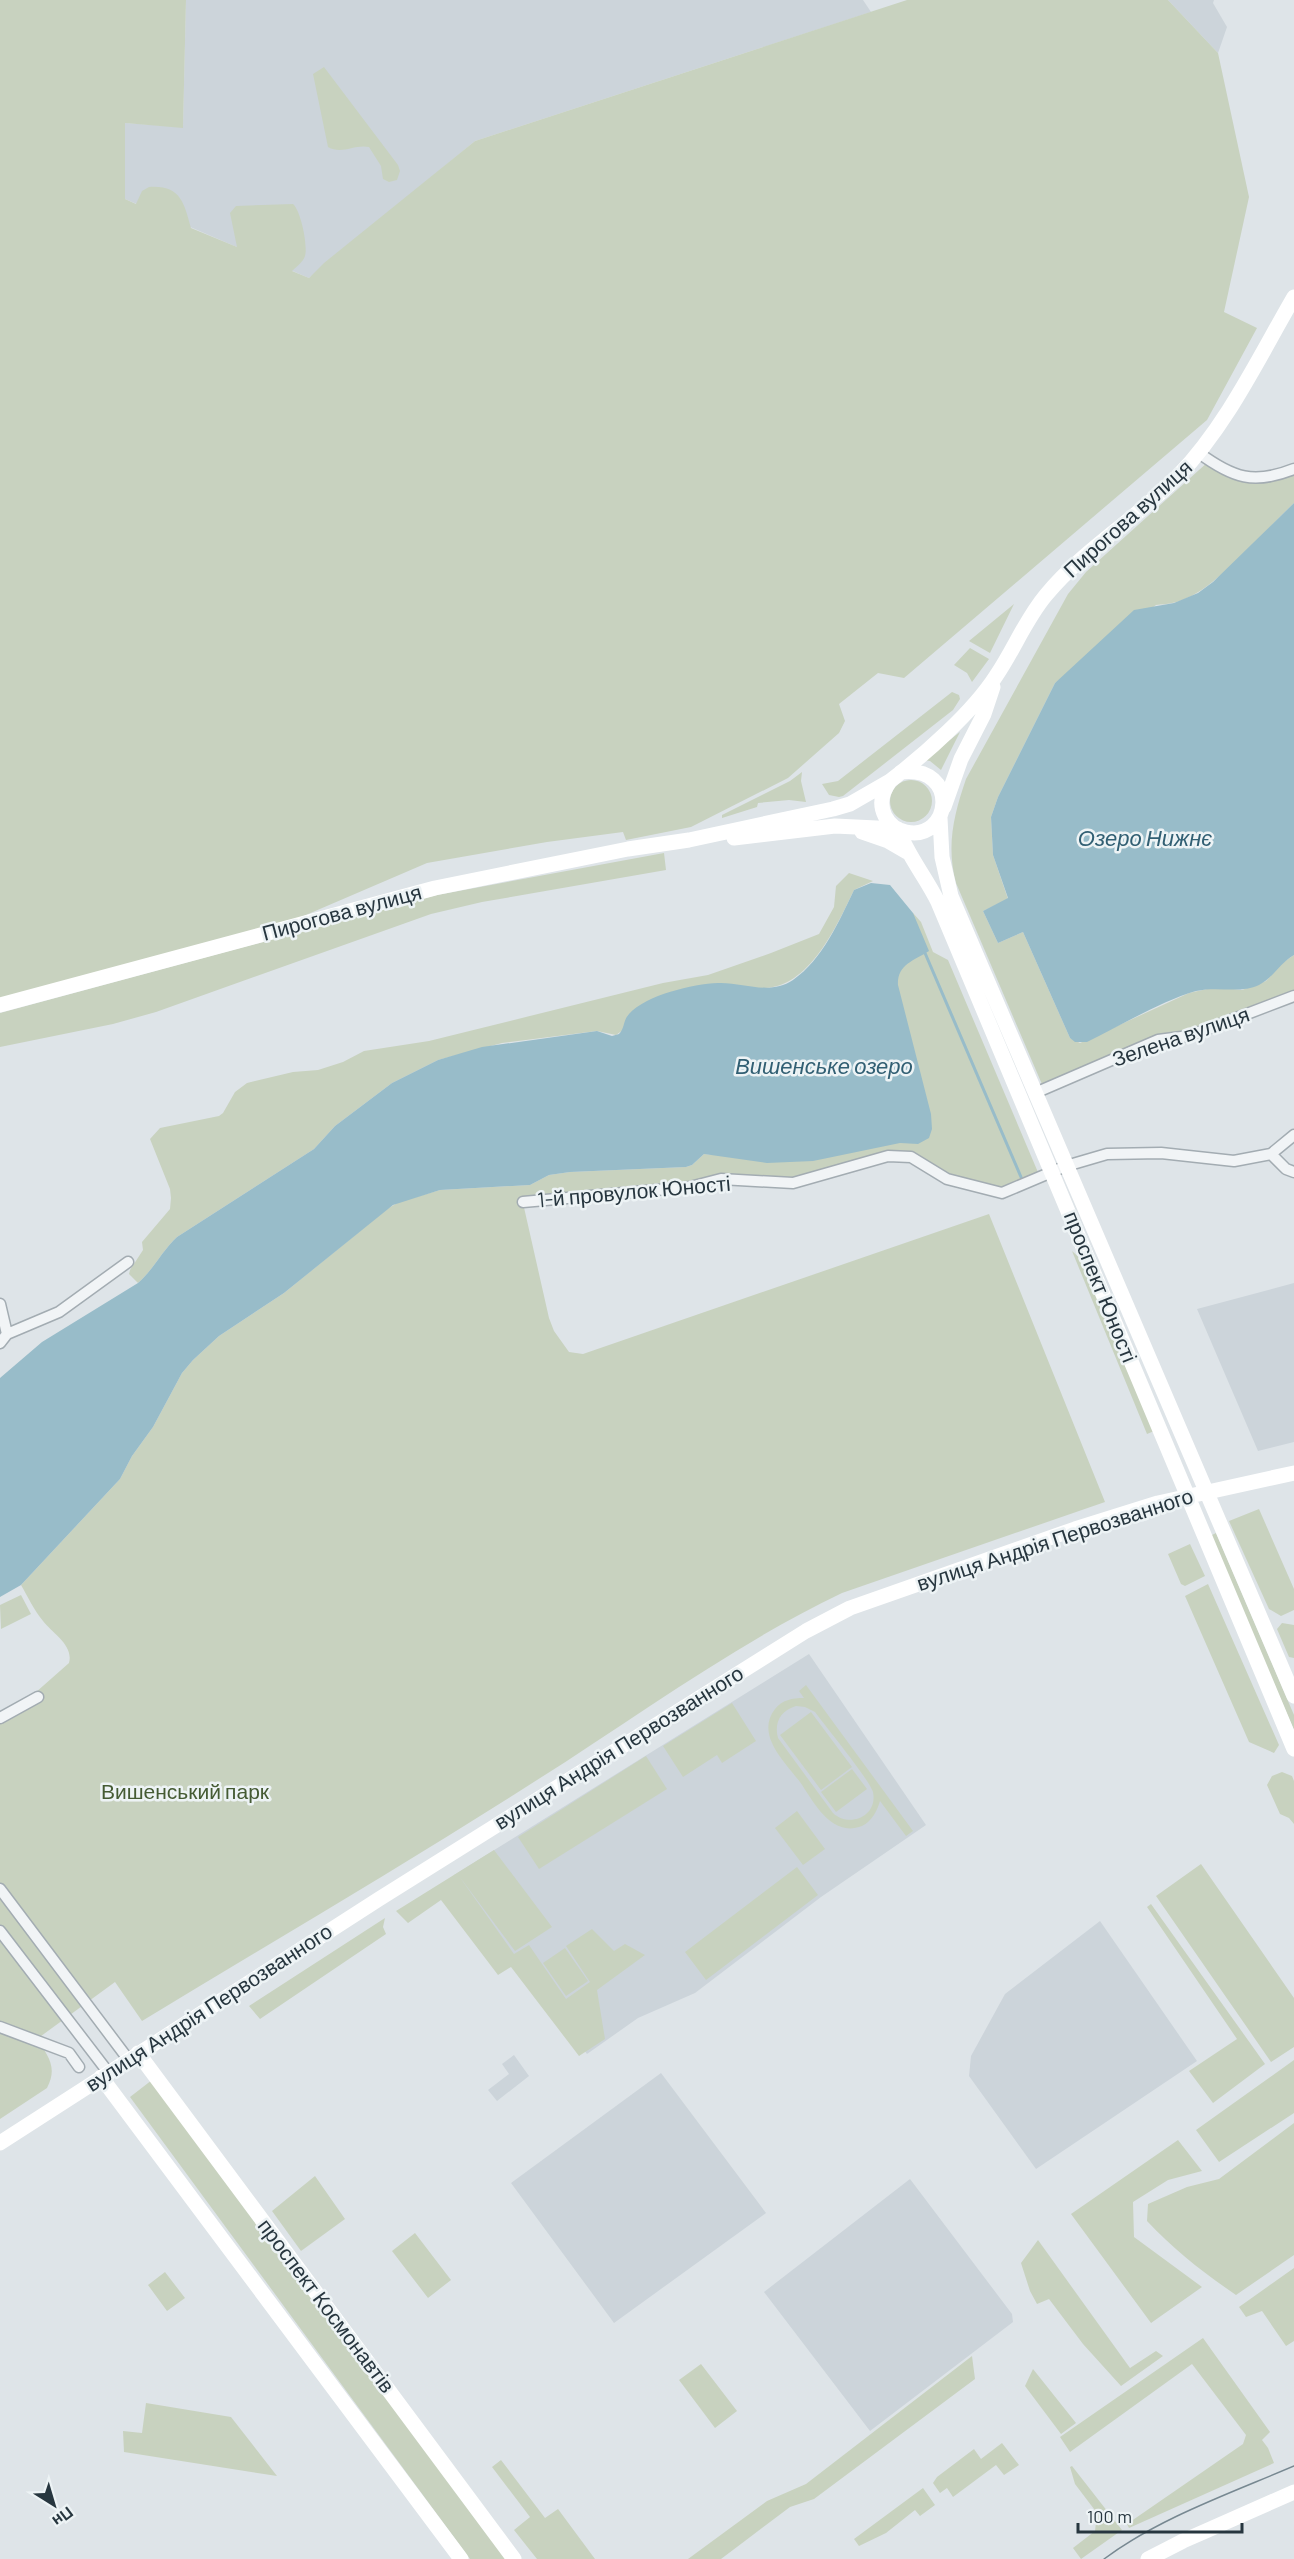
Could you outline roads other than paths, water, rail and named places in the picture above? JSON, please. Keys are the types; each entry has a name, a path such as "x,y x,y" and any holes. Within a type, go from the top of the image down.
{"main road":[{"name":"Пирогова вулиця","path":"0,1005 435,888 628,849 689,840 850,804 895,777 970,710 996,677 1024,626 1047,593 1079,562 1167,487 1199,453 1226,415 1294,297"},
{"name":"Пирогова вулиця","path":"941,814 961,759 984,714 996,677"},
{"path":"913,771 924,773 934,779 940,788 944,798 941,814 934,825 919,833 910,833 898,829 886,818 882,808 882,797 895,777 913,771"},
{"name":"проспект Юності","path":"941,814 942,857 949,889 1035,1093 1059,1168 1187,1496 1294,1749"},
{"name":"Пирогова вулиця","path":"689,840 761,836 848,827 898,829"},
{"path":"848,827 888,841 907,852"},
{"name":"проспект Юності","path":"898,829 907,852 920,868 938,902 1206,1492 1294,1696"},
{"name":"вулиця Андрія Первозванного","path":"0,2144 104,2074 806,1631 861,1604 1075,1529 1187,1496 1294,1473"},
{"name":"проспект Космонавтів","path":"133,2056 514,2559"},
{"name":"проспект Космонавтів","path":"104,2074 461,2559"},
{"path":"1148,2559 1294,2492"}],"street":[{"path":"1199,453 1221,467 1254,479 1266,479 1294,469"},
{"name":"Зелена вулиця","path":"1035,1093 1158,1040 1189,1036 1294,996"},
{"path":"1294,1135 1271,1154 1286,1169 1294,1172"},
{"name":"1-й провулок Юності","path":"523,1202 690,1187 721,1179 793,1183 874,1159 896,1156 917,1160 947,1179 996,1193 1008,1192 1059,1168 1107,1154 1161,1153 1234,1161 1271,1154"},
{"path":"0,1343 7,1334 59,1312 128,1262"},
{"path":"0,1304 7,1334"},
{"path":"0,1718 38,1697"},
{"path":"0,1889 133,2056"},
{"path":"0,1931 104,2074"},
{"path":"0,2026 69,2053 79,2067"}],"water":[{"name":"Озеро Нижнє","path":"1294,503 1294,955 1268,978 1252,988 1196,991 1155,1007 1087,1042 1075,1042 1070,1038 1023,932 998,943 983,911 1008,898 993,855 991,817 998,797 1055,683 1134,610 1174,603 1198,593 1213,582"},
{"name":"Вишенське озеро","path":"871,883 890,885 913,913 929,951 903,968 898,978 898,985 931,1114 932,1129 929,1138 918,1144 900,1143 813,1161 767,1163 704,1154 692,1165 686,1167 570,1172 549,1175 530,1185 440,1190 393,1205 284,1293 219,1336 193,1360 182,1373 153,1427 132,1456 120,1479 21,1585 0,1597 0,1378 42,1342 138,1283 177,1237 314,1149 335,1126 392,1083 438,1060 482,1047 597,1031 612,1036 619,1034 627,1016 637,1007 658,996 683,988 718,983 766,988 784,985 804,971 822,950 854,890"}],"waterway":[{"path":"925,953 1021,1177"}],"tram line":[{"path":"1104,2559 1125,2544 1172,2519 1294,2466"}],"park label":[{"name":"Вишенський парк","path":"185,1792"}]}
